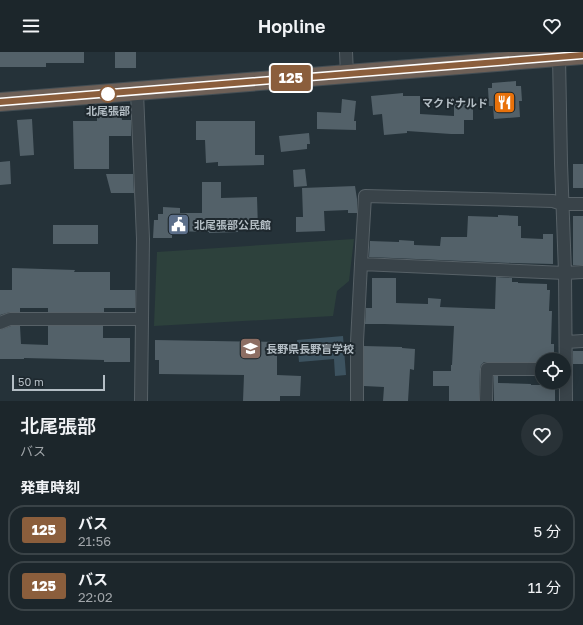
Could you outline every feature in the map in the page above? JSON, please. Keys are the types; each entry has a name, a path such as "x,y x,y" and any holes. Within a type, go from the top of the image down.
{"highway":[{"path":"0,102 583,55"}],"street":[{"path":"346,52 347,74"},
{"path":"559,57 566,353"},
{"path":"137,92 143,239 141,401"},
{"path":"357,401 357,342 365,196 553,201 562,204 583,204"},
{"path":"361,264 565,273 583,272"},
{"path":"0,323 10,319 142,319"},
{"path":"566,342 583,341"},
{"path":"486,401 487,369 535,369"},
{"path":"566,389 566,401"}],"green space":[{"path":"354,239 349,281 337,291 333,316 154,326 157,252"}],"water":[{"path":"343,336 346,375 335,376 334,359 299,362 297,340"}],"building":[{"path":"0,52 84,52 84,63 46,63 46,67 0,67"},
{"path":"115,52 136,52 136,68 115,68"},
{"name":"マクドナルド","path":"516,81 516,86 521,86 522,101 519,101 520,117 494,119 493,106 489,106 488,88 492,88 492,83"},
{"path":"403,93 403,96 420,96 420,114 454,116 454,100 464,100 464,103 473,104 473,120 464,120 464,134 407,131 407,133 384,135 382,114 373,115 371,96"},
{"path":"342,99 356,101 354,121 356,121 356,130 317,129 317,112 341,113"},
{"path":"121,114 122,120 131,120 131,136 109,136 109,169 74,169 73,121 97,121 97,117"},
{"path":"32,119 34,155 20,156 17,120"},
{"path":"196,121 255,121 255,155 264,155 264,165 218,166 218,162 206,163 205,140 196,140"},
{"path":"309,133 310,144 307,144 307,149 281,152 279,136"},
{"path":"10,161 11,184 0,185 0,162"},
{"path":"573,164 583,164 583,188 573,188"},
{"path":"305,169 307,186 294,187 293,170"},
{"path":"106,174 133,174 134,193 111,193"},
{"path":"202,182 221,182 221,198 257,197 258,229 238,229 238,232 209,233 172,231 172,238 153,238 154,220 158,220 158,214 163,214 163,207 180,208 180,213 202,213"},
{"path":"355,186 357,213 348,213 348,210 324,211 325,231 296,232 296,217 303,217 302,188"},
{"path":"498,215 518,216 518,226 521,226 521,238 543,239 543,234 553,234 553,264 369,257 370,241 414,241 414,245 440,246 441,237 467,237 468,216 498,217"},
{"path":"573,216 583,216 583,265 573,265"},
{"path":"53,225 98,225 98,244 53,244"},
{"path":"12,268 75,270 74,272 110,272 110,290 135,290 135,308 104,308 104,312 48,312 48,308 20,308 20,312 10,312 0,315 0,290 12,290"},
{"path":"496,277 512,278 512,282 518,283 547,284 547,290 550,290 549,311 552,311 551,344 554,344 554,353 535,353 535,362 484,362 480,369 479,401 449,401 449,386 433,386 433,371 451,371 454,326 365,324 366,308 372,308 372,278 396,278 396,303 428,304 428,298 441,299 440,307 495,309"},
{"path":"11,326 20,326 21,344 48,345 48,326 103,326 103,338 130,338 130,362 24,358 0,359 0,330"},
{"path":"155,340 277,342 277,375 301,376 300,396 280,396 280,401 243,401 244,375 159,374 159,360 155,360"},
{"path":"364,346 402,347 415,349 414,370 410,369 408,401 383,401 384,387 364,386"},
{"path":"573,351 583,351 583,364 573,364"},
{"path":"494,376 498,376 498,383 531,384 535,385 535,389 555,389 555,401 494,401"}],"bus line":[{"name":"125","path":"0,102 583,55"}],"place":[{"name":"北尾張部","path":"108,94"},
{"name":"マクドナルド","path":"504,103"},
{"name":"北尾張部公民館","path":"178,225"},
{"name":"長野県長野盲学校","path":"250,349"}]}
